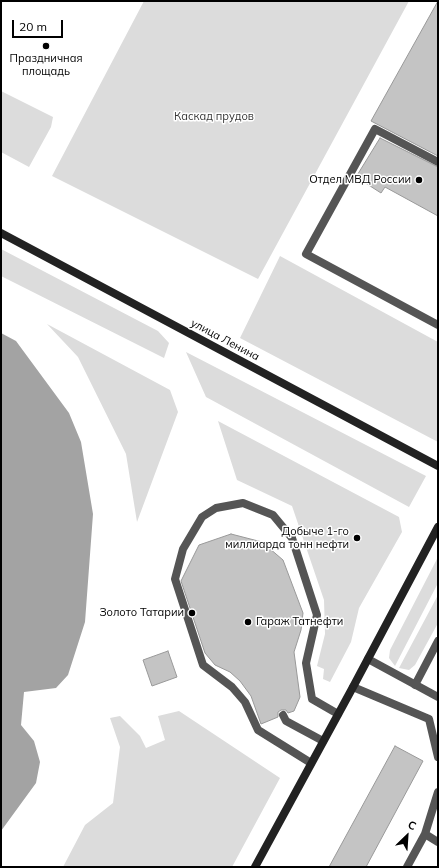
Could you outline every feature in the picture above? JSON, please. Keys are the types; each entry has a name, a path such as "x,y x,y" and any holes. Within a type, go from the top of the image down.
{"main road":[{"name":"улица Ленина","path":"1,233 438,466"},
{"path":"255,867 438,527"}],"lane":[{"path":"438,162 376,129 306,254 438,325"},
{"path":"311,763 258,730 245,702 232,687 203,665 175,579 183,549 202,517 216,508 243,502 273,515 292,538 317,615 306,664 312,699 338,714"},
{"path":"415,685 438,641"},
{"path":"368,659 438,697"},
{"path":"353,687 429,720 438,757"},
{"path":"284,715 286,721 323,741"},
{"path":"407,867 425,834 438,792"},
{"path":"425,834 438,842"}],"green space":[{"name":"Каскад прудов","path":"144,1 409,1 258,279 52,176"},
{"path":"1,91 53,117 51,127 29,167 1,152"},
{"path":"1,249 158,331 169,343 164,358 1,276"},
{"path":"280,256 438,342 438,442 240,338"},
{"path":"47,324 170,390 178,412 137,522 126,454 78,357"},
{"path":"186,352 426,476 409,507 206,397"},
{"path":"218,421 399,517 402,532 359,608 351,642 330,682 323,679 324,669 317,666 325,634 324,600 292,506 237,480"},
{"path":"438,557 438,583 395,666 389,658 390,650"},
{"path":"438,595 438,623 415,665 409,670 399,668"},
{"path":"179,711 280,778 232,867 63,867 85,825 113,803 120,747 110,718 120,716 140,736 146,748 165,740 158,716"}],"shaded area":[{"path":"1,333 16,341 69,413 81,442 93,514 85,622 68,675 56,688 24,692 21,725 34,741 40,762 36,783 1,831"}],"building":[{"path":"438,1 438,156 371,121"},
{"path":"380,138 438,167 438,216 385,187 381,193 356,177"},
{"name":"Гараж Татнефти","path":"231,534 262,542 283,560 303,613 301,630 294,652 300,697 294,711 288,713 286,710 281,710 278,712 278,717 261,724 251,696 240,681 230,672 215,665 205,653 181,581 199,545"},
{"path":"168,651 177,677 152,686 143,660"},
{"path":"395,746 423,761 366,867 329,867"}],"place":[{"name":"Праздничная площадь","path":"46,46"},
{"name":"Отдел МВД России","path":"419,180"},
{"name":"Добыче 1-го миллиарда тонн нефти","path":"357,538"},
{"name":"Золото Татарии","path":"192,613"},
{"name":"Гараж Татнефти","path":"248,622"}]}
